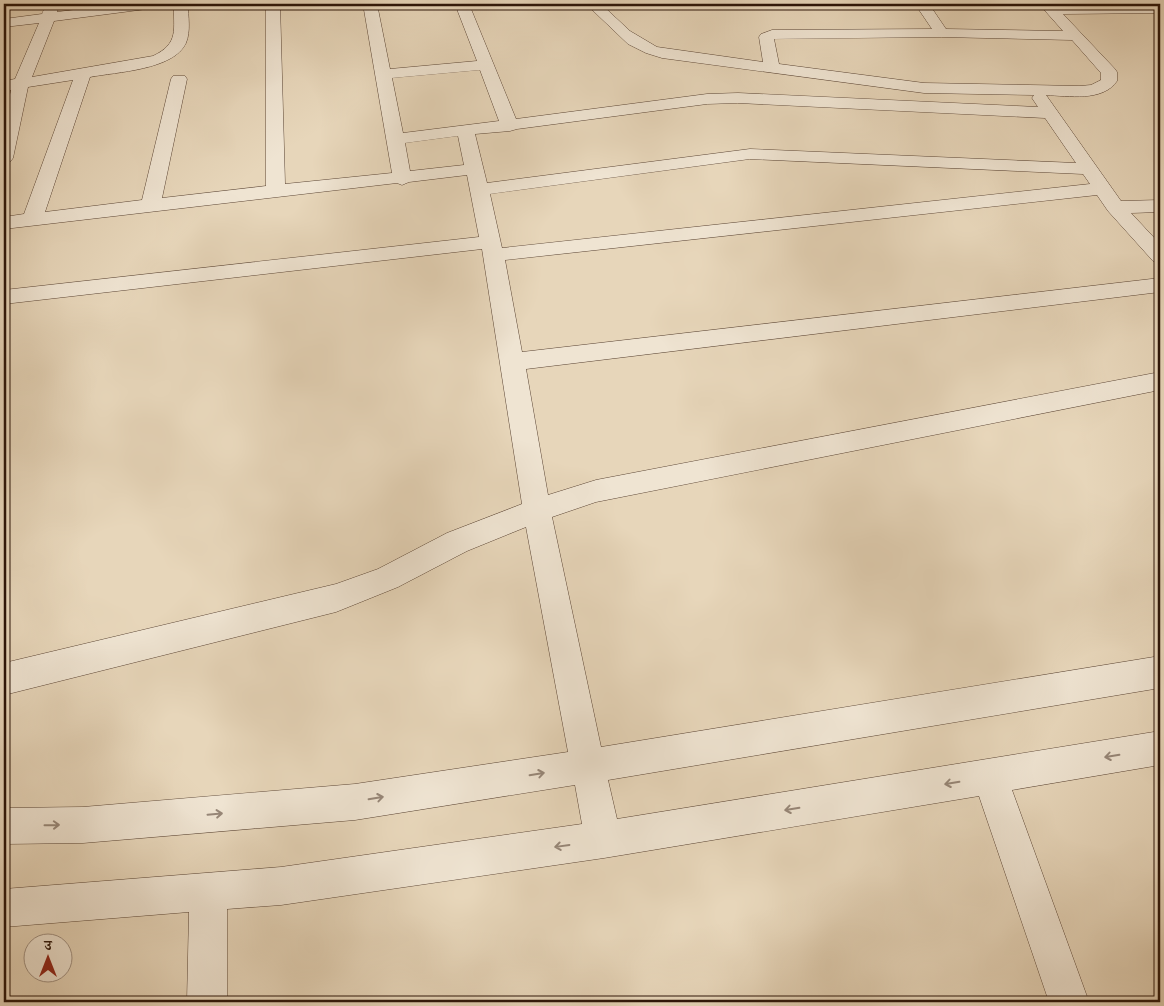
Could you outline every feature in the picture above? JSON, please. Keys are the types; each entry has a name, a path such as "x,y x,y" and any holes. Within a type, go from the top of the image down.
{"street":[{"path":"4,22 51,10 154,4"},
{"path":"4,86 157,60 175,51 179,44 181,4"},
{"path":"273,4 276,190"},
{"path":"370,4 382,74 397,139 402,179"},
{"path":"462,4 510,126"},
{"path":"593,4 636,44 652,52 924,88 1095,90 1105,85 1110,81 1109,72 1049,7"},
{"path":"922,4 942,33"},
{"path":"1049,7 1160,9"},
{"path":"4,158 22,84 51,10"},
{"path":"772,68 766,37 772,34 942,33 1074,36"},
{"path":"382,74 484,64"},
{"path":"32,220 83,74"},
{"path":"151,205 179,79"},
{"path":"1035,90 1101,189 1160,256"},
{"path":"397,139 510,126 707,99 738,98 1050,113"},
{"path":"465,131 478,180 492,249 538,510 604,840"},
{"path":"4,223 276,190 402,179 478,180 750,154 1087,168"},
{"path":"4,298 249,268 492,249 1101,189"},
{"path":"1115,207 1160,206"},
{"path":"513,362 1160,285"},
{"path":"4,679 148,646 336,598 388,578 457,542 538,510 596,491 1160,381"},
{"path":"4,826 83,825 355,802 588,766 1160,672"},
{"path":"4,908 280,886 604,840 1160,748"},
{"path":"990,777 1069,1002"},
{"path":"207,1002 208,892"}]}
